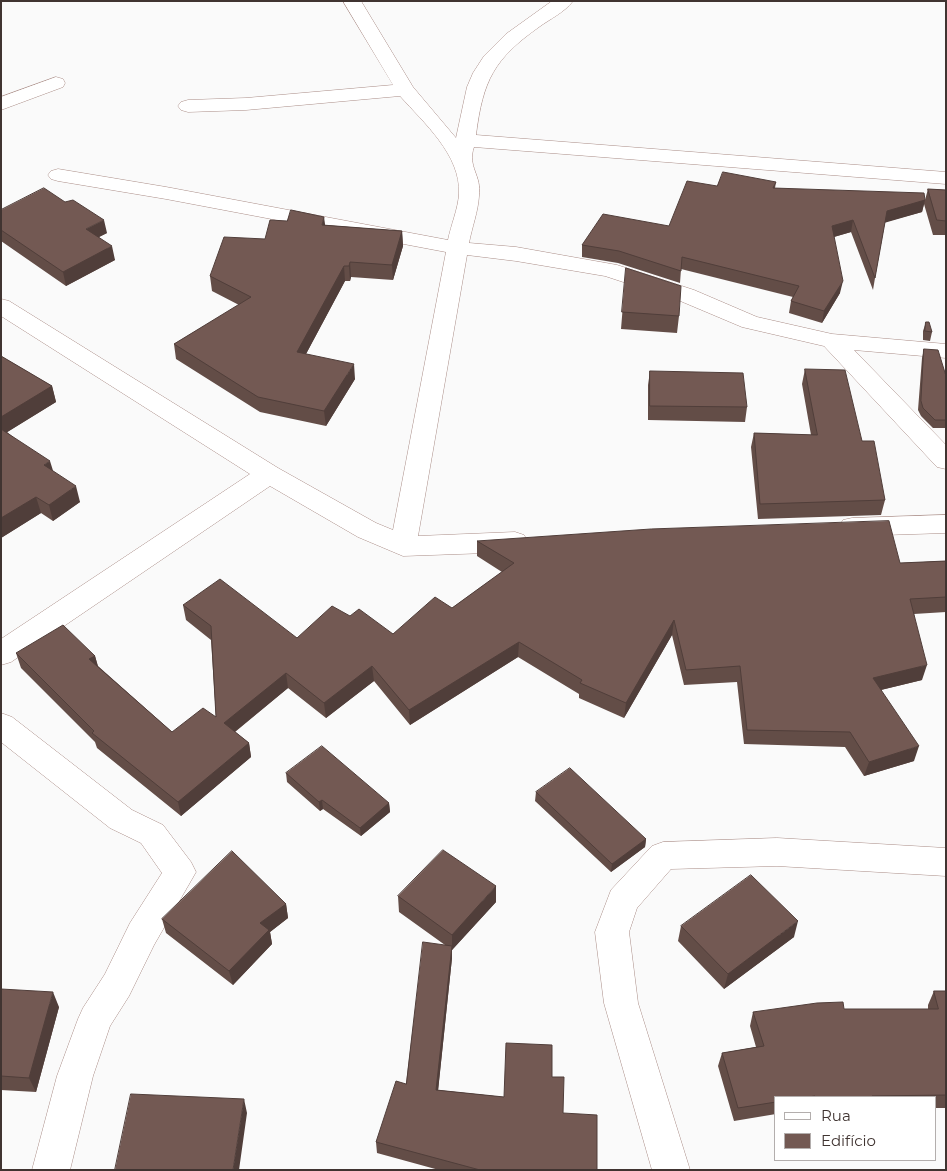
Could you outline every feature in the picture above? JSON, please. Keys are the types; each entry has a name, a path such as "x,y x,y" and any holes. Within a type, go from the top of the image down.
{"street":[{"path":"352,1 405,90 438,127 463,148 946,178"},
{"path":"403,546 469,196 469,183 463,148 476,85 487,64 505,45 564,1"},
{"path":"1,104 56,82"},
{"path":"188,106 246,104 405,90"},
{"path":"58,175 166,193 458,248 516,254 609,270 686,295 750,322 832,341 946,351"},
{"path":"1,306 268,474 367,530 403,546 463,545 542,540"},
{"path":"832,341 946,461"},
{"path":"1,654 268,474"},
{"path":"827,528 946,524"},
{"path":"1,725 121,819 152,834 180,872 142,934 116,985 95,1019 75,1076 51,1170"},
{"path":"671,1170 621,1004 612,932 623,900 663,856 777,852 946,862"}],"building":[{"path":"723,172 776,182 773,188 924,193 925,200 887,211 875,278 853,220 832,226 843,281 824,311 791,301 799,286 682,257 681,271 619,251 582,245 603,214 669,226 687,181 717,186"},
{"path":"44,188 65,202 73,200 104,220 86,229 112,246 63,272 1,230 1,210"},
{"path":"928,189 946,190 946,221 937,220"},
{"path":"291,210 324,217 322,225 402,231 392,265 350,262 349,266 344,266 297,352 354,364 324,411 258,397 174,344 251,297 210,276 224,237 265,239 270,220 287,221"},
{"path":"626,268 681,286 679,316 622,312"},
{"path":"926,322 929,322 932,332 925,331"},
{"path":"924,349 938,350 946,376 946,420 935,420 923,408 921,401"},
{"path":"1,356 52,386 1,417"},
{"path":"805,369 845,370 862,441 874,441 885,500 760,504 754,433 817,435"},
{"path":"650,371 743,373 747,407 650,406"},
{"path":"1,429 50,461 44,465 76,486 49,505 36,497 1,518"},
{"path":"889,521 900,563 946,561 946,597 910,599 927,665 873,678 919,746 869,762 850,732 747,730 740,666 686,670 674,620 626,703 580,683 582,680 519,642 409,710 372,666 324,703 286,673 224,723 249,743 178,802 92,733 94,731 16,653 63,625 95,656 89,659 172,732 203,708 216,717 211,626 183,605 220,579 297,638 332,606 350,616 359,609 393,634 435,597 452,608 514,563 477,541 651,529"},
{"path":"322,746 389,803 360,828 322,800 319,802 286,773"},
{"path":"570,768 646,839 612,864 536,792"},
{"path":"443,850 496,886 452,935 398,896"},
{"path":"232,851 286,904 260,923 269,930 229,971 162,919"},
{"path":"751,875 798,921 728,974 681,926"},
{"path":"423,942 452,946 436,1090 504,1097 506,1043 552,1045 552,1077 564,1077 563,1113 597,1115 597,1170 480,1170 376,1142 396,1081 406,1084"},
{"path":"1,989 53,992 29,1078 1,1076"},
{"path":"934,991 946,991 946,1095 774,1096 774,1102 738,1108 722,1053 764,1046 753,1012 817,1003 843,1002 844,1009 938,1009"},
{"path":"131,1094 244,1099 233,1170 115,1170"}]}
